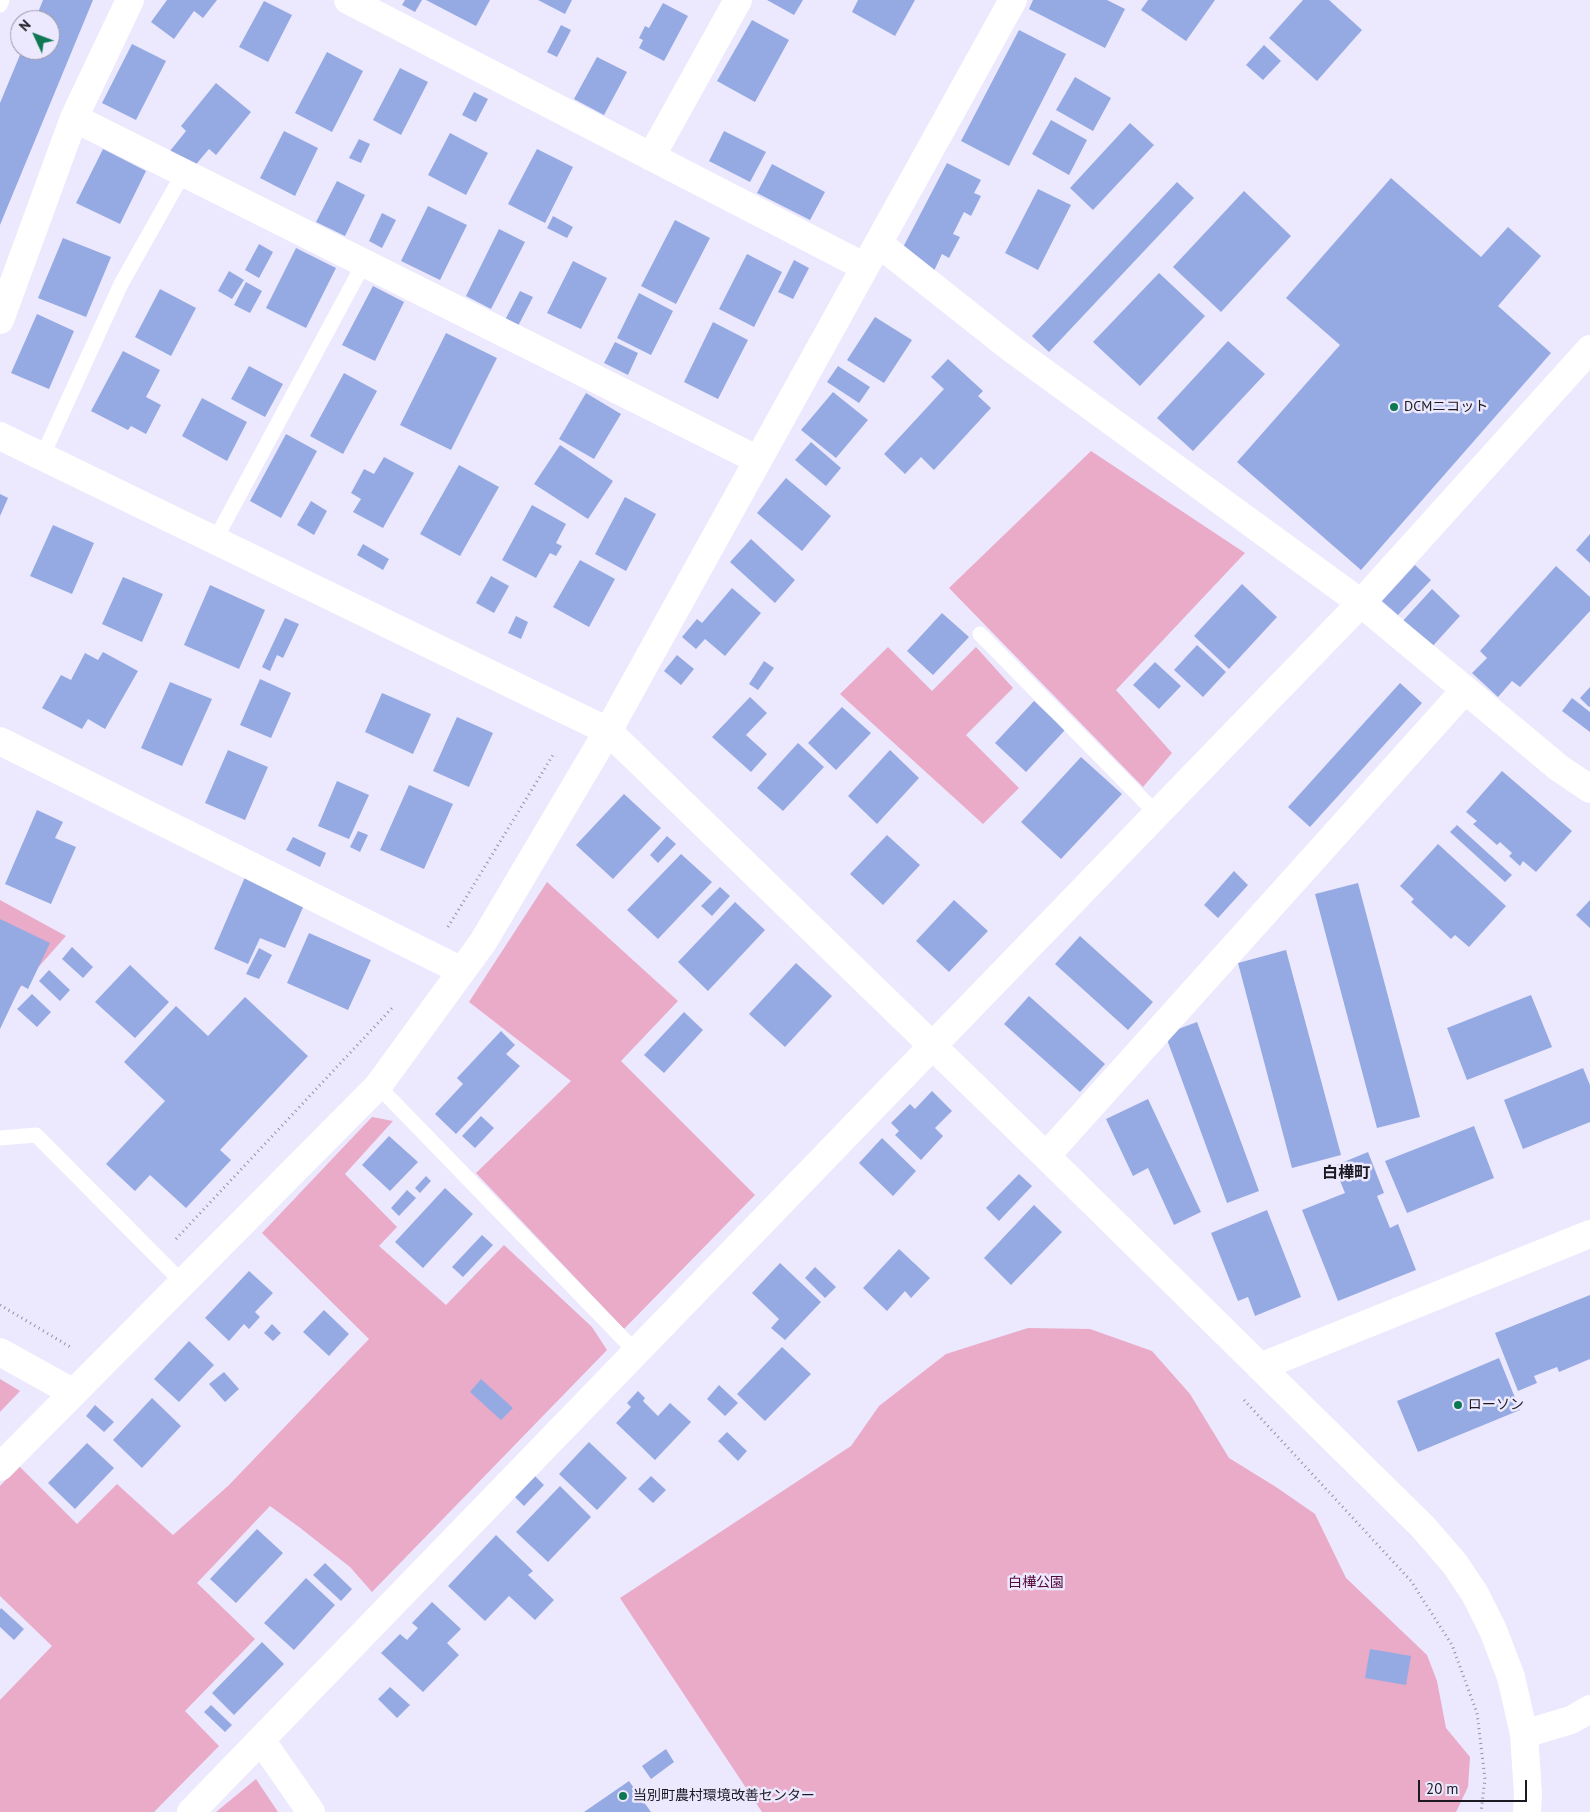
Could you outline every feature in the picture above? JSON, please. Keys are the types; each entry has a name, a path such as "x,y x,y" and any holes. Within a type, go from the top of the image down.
{"street":[{"path":"0,320 74,118 130,0"},
{"path":"348,0 865,267"},
{"path":"651,157 738,0"},
{"path":"0,1467 72,1392 378,1086 483,942 608,731 1013,0"},
{"path":"74,118 758,460"},
{"path":"878,243 1012,349 1361,603 1559,768 1590,789"},
{"path":"191,1812 1361,603 1590,350"},
{"path":"0,436 608,731 1046,1156 1422,1527 1455,1564 1475,1594 1493,1630 1511,1677 1524,1734 1528,1794 1527,1812"},
{"path":"1046,1156 1465,690"},
{"path":"0,741 462,971"},
{"path":"1260,1367 1590,1234"},
{"path":"0,1352 72,1392"},
{"path":"1524,1734 1571,1720 1590,1709"},
{"path":"261,1740 311,1812"}],"lane":[{"path":"0,5 2,0"},
{"path":"42,457 121,284 184,172"},
{"path":"214,540 364,263"},
{"path":"980,634 1156,814"},
{"path":"378,1086 636,1352"},
{"path":"0,1138 36,1135 182,1282"}],"green space":[{"path":"1091,451 1245,553 1116,690 1172,753 1143,787 949,588"},
{"path":"888,647 932,691 976,647 1013,688 966,735 1019,788 983,824 840,694"},
{"path":"547,882 678,1001 621,1061 755,1195 624,1329 476,1173 571,1081 469,1002"},
{"path":"0,900 66,936 3,1007 0,1016"},
{"path":"372,1117 393,1121 345,1174 397,1227 379,1246 446,1305 504,1245 592,1327 607,1350 372,1592 350,1567 270,1506 197,1583 255,1639 185,1711 219,1746 154,1812 0,1812 0,1700 52,1646 0,1596 0,1486 19,1466 77,1524 117,1484 173,1535 229,1485 369,1339 262,1233"},
{"name":"白樺公園","path":"1028,1328 1090,1329 1152,1351 1190,1394 1229,1458 1315,1514 1346,1578 1427,1655 1437,1681 1446,1728 1470,1757 1468,1787 1456,1812 762,1812 620,1598 851,1446 879,1406 946,1354"},
{"path":"0,1379 20,1391 0,1412"},
{"path":"256,1779 278,1812 216,1812"}],"building":[{"path":"43,0 93,0 0,225 0,103 18,60 60,60 60,10 39,10"},
{"path":"167,0 217,0 203,18 194,11 174,39 151,22"},
{"path":"405,0 422,0 415,12 402,5"},
{"path":"426,0 490,0 476,26"},
{"path":"538,0 572,0 565,14"},
{"path":"767,0 803,0 794,15"},
{"path":"858,0 915,0 895,36 852,12"},
{"path":"1033,0 1107,0 1125,9 1105,48 1029,9"},
{"path":"1148,0 1215,0 1186,41 1141,10"},
{"path":"1303,0 1329,0 1362,30 1317,81 1269,38"},
{"path":"264,1 292,15 268,62 239,47"},
{"path":"663,3 688,16 664,61 639,48 643,40 639,38 645,26 649,28"},
{"path":"752,20 789,40 755,102 717,81"},
{"path":"561,25 571,30 557,57 547,52"},
{"path":"1019,30 1066,54 1009,166 961,141"},
{"path":"132,44 166,61 136,120 102,103"},
{"path":"1264,45 1281,61 1263,80 1246,65"},
{"path":"327,52 363,71 332,132 295,113"},
{"path":"597,57 627,72 604,115 574,99"},
{"path":"400,68 428,82 401,135 373,120"},
{"path":"1075,77 1111,98 1093,131 1056,110"},
{"path":"216,83 251,112 216,155 209,149 192,169 170,151 186,131 181,126"},
{"path":"474,92 488,99 476,122 462,115"},
{"path":"1051,120 1087,140 1069,175 1032,154"},
{"path":"1130,123 1154,145 1093,210 1070,188"},
{"path":"284,131 318,148 295,196 260,178"},
{"path":"724,131 766,152 750,182 709,161"},
{"path":"450,133 488,153 466,195 428,175"},
{"path":"359,139 370,144 361,163 349,158"},
{"path":"103,149 146,171 120,224 76,203"},
{"path":"537,149 573,167 545,223 508,204"},
{"path":"947,163 981,180 974,193 981,196 971,216 964,212 953,234 960,237 949,258 942,254 933,273 899,255"},
{"path":"772,164 825,192 810,220 757,193"},
{"name":"DCMニコット","path":"1391,178 1481,257 1508,227 1541,256 1498,306 1551,353 1361,570 1237,462 1340,345 1286,298"},
{"path":"337,181 365,195 345,236 316,222"},
{"path":"1177,182 1194,198 1049,352 1032,336"},
{"path":"1038,189 1071,205 1038,270 1005,253"},
{"path":"1244,191 1291,236 1221,312 1173,267"},
{"path":"428,206 467,225 440,280 401,261"},
{"path":"382,213 396,220 382,248 369,241"},
{"path":"553,216 573,227 567,238 547,228"},
{"path":"675,220 710,238 676,304 641,286"},
{"path":"499,229 525,242 491,309 466,296"},
{"path":"63,238 111,257 86,317 38,298"},
{"path":"259,244 273,252 259,278 245,270"},
{"path":"296,248 336,268 306,328 266,308"},
{"path":"747,254 782,272 754,327 719,309"},
{"path":"794,260 809,268 793,299 778,292"},
{"path":"573,261 607,278 581,329 547,313"},
{"path":"229,271 244,280 232,299 218,291"},
{"path":"1159,273 1205,316 1140,386 1093,342"},
{"path":"246,282 262,291 250,313 234,305"},
{"path":"373,286 404,302 375,361 342,345"},
{"path":"160,289 196,308 171,356 135,337"},
{"path":"520,291 533,297 518,326 505,320"},
{"path":"639,293 673,311 651,355 617,338"},
{"path":"37,314 74,331 49,389 11,373"},
{"path":"875,317 912,340 884,383 847,360"},
{"path":"713,322 748,340 718,399 684,382"},
{"path":"446,333 497,358 451,450 400,425"},
{"path":"1228,341 1265,374 1193,451 1157,418"},
{"path":"615,342 638,353 628,375 604,363"},
{"path":"123,351 160,370 146,397 161,405 146,434 131,426 128,430 91,411"},
{"path":"948,359 983,391 978,396 991,408 934,470 921,457 905,474 884,454 944,389 931,377"},
{"path":"249,366 283,384 265,417 231,399"},
{"path":"838,366 870,387 859,403 827,382"},
{"path":"344,373 377,391 343,454 310,436"},
{"path":"833,392 868,420 836,458 801,430"},
{"path":"586,393 621,414 594,459 559,439"},
{"path":"202,398 247,422 227,461 182,436"},
{"path":"286,434 317,451 281,518 250,501"},
{"path":"811,442 841,468 826,486 795,460"},
{"path":"560,445 613,481 588,519 534,484"},
{"path":"384,457 414,473 383,528 353,512 361,499 351,493 364,469 374,474"},
{"path":"459,465 499,487 460,556 420,534"},
{"path":"786,478 831,516 802,551 757,513"},
{"path":"0,494 8,498 0,516"},
{"path":"625,497 656,514 626,571 595,554"},
{"path":"311,501 327,511 314,535 297,525"},
{"path":"532,505 566,524 556,543 562,546 556,556 550,553 536,578 502,560"},
{"path":"53,525 94,543 72,594 30,576"},
{"path":"1590,534 1590,563 1576,550"},
{"path":"751,539 795,580 775,603 730,562"},
{"path":"363,544 389,559 383,570 357,555"},
{"path":"580,560 615,579 589,627 553,607"},
{"path":"1415,565 1431,580 1398,615 1382,601"},
{"path":"1556,566 1590,597 1590,611 1520,687 1512,681 1498,697 1472,673 1487,658 1480,651"},
{"path":"491,576 509,586 494,613 476,603"},
{"path":"123,577 163,594 142,642 102,624"},
{"path":"1242,584 1277,617 1229,669 1194,636"},
{"path":"210,585 265,610 239,669 184,645"},
{"path":"732,588 761,613 725,656 705,639 696,649 682,637 697,619 702,623"},
{"path":"1432,589 1460,616 1430,649 1401,623"},
{"path":"942,613 969,637 933,675 907,651"},
{"path":"516,616 528,622 521,639 508,633"},
{"path":"285,618 299,624 283,658 277,655 270,671 262,667"},
{"path":"1197,645 1226,672 1203,697 1174,670"},
{"path":"103,652 138,671 105,729 88,719 82,729 42,708 61,675 71,680 85,653 98,660"},
{"path":"677,655 694,669 681,685 664,671"},
{"path":"764,661 774,668 758,690 749,684"},
{"path":"1155,662 1181,686 1159,709 1133,685"},
{"path":"260,679 291,693 271,738 240,725"},
{"path":"170,682 212,699 182,766 141,748"},
{"path":"1400,683 1422,703 1310,827 1288,807"},
{"path":"1590,687 1590,706 1589,707 1580,698"},
{"path":"382,693 431,714 413,754 365,732"},
{"path":"750,697 767,713 746,735 767,754 751,772 712,737"},
{"path":"1572,698 1590,712 1590,732 1562,711"},
{"path":"1034,701 1065,730 1026,772 995,743"},
{"path":"842,707 871,733 836,770 808,743"},
{"path":"457,717 493,733 469,787 433,771"},
{"path":"798,743 824,767 783,811 757,788"},
{"path":"228,750 268,767 245,820 205,803"},
{"path":"890,750 919,778 877,824 848,796"},
{"path":"1081,757 1122,794 1061,859 1021,822"},
{"path":"1502,771 1572,831 1536,872 1523,861 1520,866 1509,856 1512,853 1500,842 1497,845 1473,824 1477,821 1466,812"},
{"path":"337,781 369,795 349,839 318,826"},
{"path":"409,785 453,804 424,869 380,850"},
{"path":"624,794 661,828 613,879 576,845"},
{"path":"37,810 63,822 55,838 76,847 51,904 5,884"},
{"path":"1457,825 1512,875 1505,882 1450,832"},
{"path":"358,831 368,835 360,852 350,847"},
{"path":"887,835 920,865 883,905 850,874"},
{"path":"667,836 676,844 658,863 650,855"},
{"path":"293,837 326,853 320,867 286,850"},
{"path":"1438,844 1506,906 1469,947 1455,935 1451,939 1411,902 1414,899 1400,886"},
{"path":"681,854 712,882 658,939 627,910"},
{"path":"1234,871 1248,885 1218,918 1204,905"},
{"path":"245,877 305,903 285,948 260,938 248,964 214,949"},
{"path":"1358,883 1420,1117 1377,1128 1315,894"},
{"path":"720,887 730,896 712,916 701,906"},
{"path":"954,900 988,931 949,972 916,941"},
{"path":"1590,900 1590,928 1576,915"},
{"path":"735,902 765,930 708,991 678,962"},
{"path":"0,919 50,943 28,989 21,985 0,1029"},
{"path":"309,933 371,960 348,1010 287,983"},
{"path":"1080,936 1153,1002 1128,1030 1055,964"},
{"path":"72,947 93,967 83,978 62,959"},
{"path":"259,948 272,955 259,979 246,974"},
{"path":"1286,950 1341,1155 1292,1168 1238,963"},
{"path":"796,963 832,996 785,1047 749,1014"},
{"path":"130,965 169,1002 135,1038 95,1002"},
{"path":"49,970 70,990 60,1001 39,981"},
{"path":"32,994 51,1012 37,1027 17,1009"},
{"path":"1531,995 1552,1047 1467,1080 1447,1028"},
{"path":"1029,996 1105,1064 1080,1092 1004,1024"},
{"path":"245,997 308,1056 220,1150 231,1160 186,1208 150,1175 135,1191 106,1164 165,1101 124,1062 176,1006 208,1036"},
{"path":"684,1012 703,1030 664,1073 644,1055"},
{"path":"1197,1022 1259,1191 1227,1203 1165,1034"},
{"path":"501,1031 515,1045 506,1054 520,1066 456,1134 435,1114 463,1084 457,1078"},
{"path":"1583,1068 1590,1085 1590,1122 1523,1149 1504,1100"},
{"path":"932,1091 952,1111 935,1128 943,1136 921,1160 895,1135 899,1131 891,1123 910,1104 915,1109"},
{"path":"1148,1099 1201,1212 1174,1225 1148,1168 1133,1176 1106,1119"},
{"path":"481,1116 494,1128 475,1148 462,1136"},
{"path":"1474,1126 1494,1178 1407,1213 1385,1161"},
{"path":"389,1136 418,1162 390,1191 362,1165"},
{"path":"882,1138 916,1171 893,1196 859,1163"},
{"path":"1368,1152 1384,1193 1377,1196 1390,1228 1398,1224 1416,1270 1338,1301 1302,1210 1345,1193 1334,1166"},
{"path":"1019,1174 1032,1186 999,1221 986,1208"},
{"path":"426,1176 431,1181 420,1193 415,1188"},
{"path":"445,1188 473,1214 423,1268 395,1242"},
{"path":"407,1190 416,1198 399,1216 391,1208"},
{"path":"1034,1205 1062,1232 1011,1285 984,1258"},
{"path":"1267,1210 1301,1297 1255,1316 1248,1297 1238,1301 1211,1233"},
{"path":"482,1235 493,1245 463,1277 452,1267"},
{"path":"899,1249 930,1278 911,1298 905,1291 887,1311 863,1288"},
{"path":"780,1263 821,1302 785,1340 771,1328 779,1319 752,1293"},
{"path":"815,1267 836,1287 825,1298 805,1278"},
{"path":"249,1271 273,1293 255,1312 260,1317 249,1329 244,1324 229,1341 205,1318"},
{"path":"1590,1295 1590,1359 1559,1372 1557,1367 1534,1376 1537,1383 1518,1391 1495,1333"},
{"path":"324,1310 349,1334 329,1356 303,1332"},
{"path":"272,1324 281,1333 273,1341 264,1333"},
{"path":"189,1341 214,1365 179,1402 154,1379"},
{"path":"782,1347 811,1374 765,1421 737,1394"},
{"name":"ローソン","path":"1499,1358 1520,1410 1418,1452 1397,1401"},
{"path":"224,1372 239,1389 225,1402 209,1384"},
{"path":"481,1379 513,1408 501,1420 470,1392"},
{"path":"719,1385 738,1403 725,1416 707,1399"},
{"path":"638,1391 645,1398 643,1401 658,1416 670,1403 691,1422 655,1460 616,1423 631,1407 627,1403"},
{"path":"152,1398 181,1426 142,1468 113,1440"},
{"path":"95,1405 114,1422 104,1432 86,1416"},
{"path":"727,1432 747,1451 738,1461 718,1441"},
{"path":"589,1442 627,1478 597,1510 559,1474"},
{"path":"87,1443 114,1468 75,1509 48,1483"},
{"path":"533,1474 544,1485 524,1506 513,1495"},
{"path":"651,1476 666,1490 653,1503 638,1489"},
{"path":"560,1486 591,1517 548,1562 516,1532"},
{"path":"257,1529 283,1553 236,1603 210,1579"},
{"path":"496,1535 533,1571 528,1575 554,1600 535,1620 509,1596 485,1621 448,1586"},
{"path":"325,1563 352,1589 341,1601 313,1575"},
{"path":"306,1578 335,1605 294,1650 264,1623"},
{"path":"432,1602 461,1629 447,1643 459,1655 423,1692 381,1653 400,1634 407,1640 418,1628 412,1623"},
{"path":"1,1608 24,1629 14,1640 0,1627"},
{"path":"262,1642 284,1664 234,1715 212,1693"},
{"path":"1370,1649 1411,1656 1406,1685 1365,1678"},
{"path":"390,1687 410,1705 397,1718 378,1699"},
{"path":"211,1705 232,1725 225,1732 204,1712"},
{"path":"666,1749 674,1762 651,1779 642,1766"},
{"name":"当別町農村環境改善センター","path":"629,1781 651,1812 584,1812"}],"place":[{"name":"DCMニコット","path":"1394,407"},
{"name":"ローソン","path":"1458,1405"},
{"name":"当別町農村環境改善センター","path":"623,1796"}],"district":[{"name":"白樺町","path":"1346,1173"}]}
